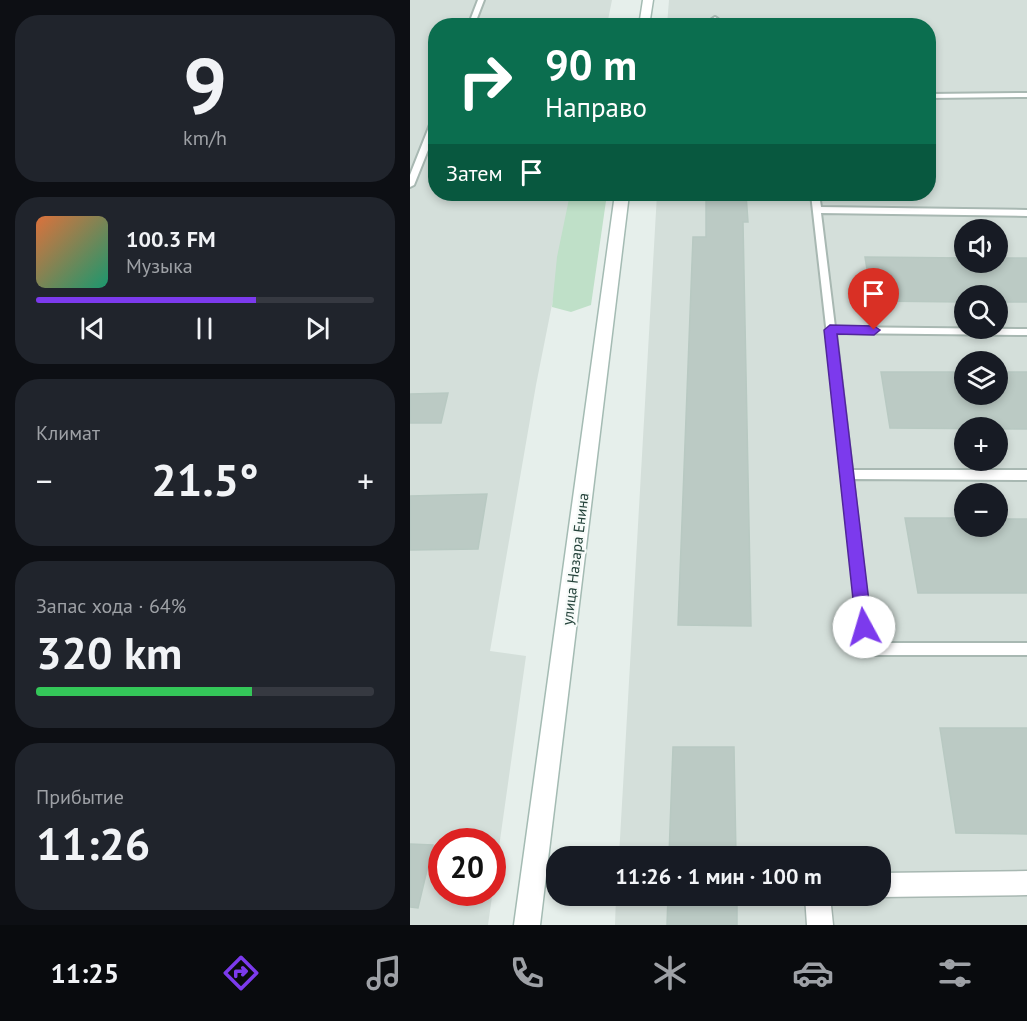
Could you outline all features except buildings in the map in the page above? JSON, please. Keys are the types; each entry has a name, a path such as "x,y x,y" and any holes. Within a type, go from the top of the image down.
{"main road":[{"path":"645,18 648,0"},
{"name":"улица Назара Енина","path":"527,925 621,201"},
{"path":"891,885 1028,883"},
{"path":"819,906 820,925"}],"lane":[{"path":"474,18 481,0"},
{"path":"936,96 1028,95"},
{"path":"410,185 428,139"},
{"path":"816,201 867,649 1028,649"},
{"path":"817,210 1028,213"},
{"path":"830,330 1028,332"},
{"path":"847,474 1028,476"}],"shaded area":[{"path":"410,0 612,0 608,18 428,18 428,201 573,201 536,385 490,651 526,656 502,828 428,828 428,906 491,906 488,925 410,925"},
{"path":"669,0 1027,0 1027,925 615,925 616,906 891,906 891,846 620,846 657,201 936,201 936,18 668,18"}],"green space":[{"path":"569,201 606,201 591,305 571,312 552,307 557,257"}],"route":[{"path":"864,627 830,330 874,330"}]}
